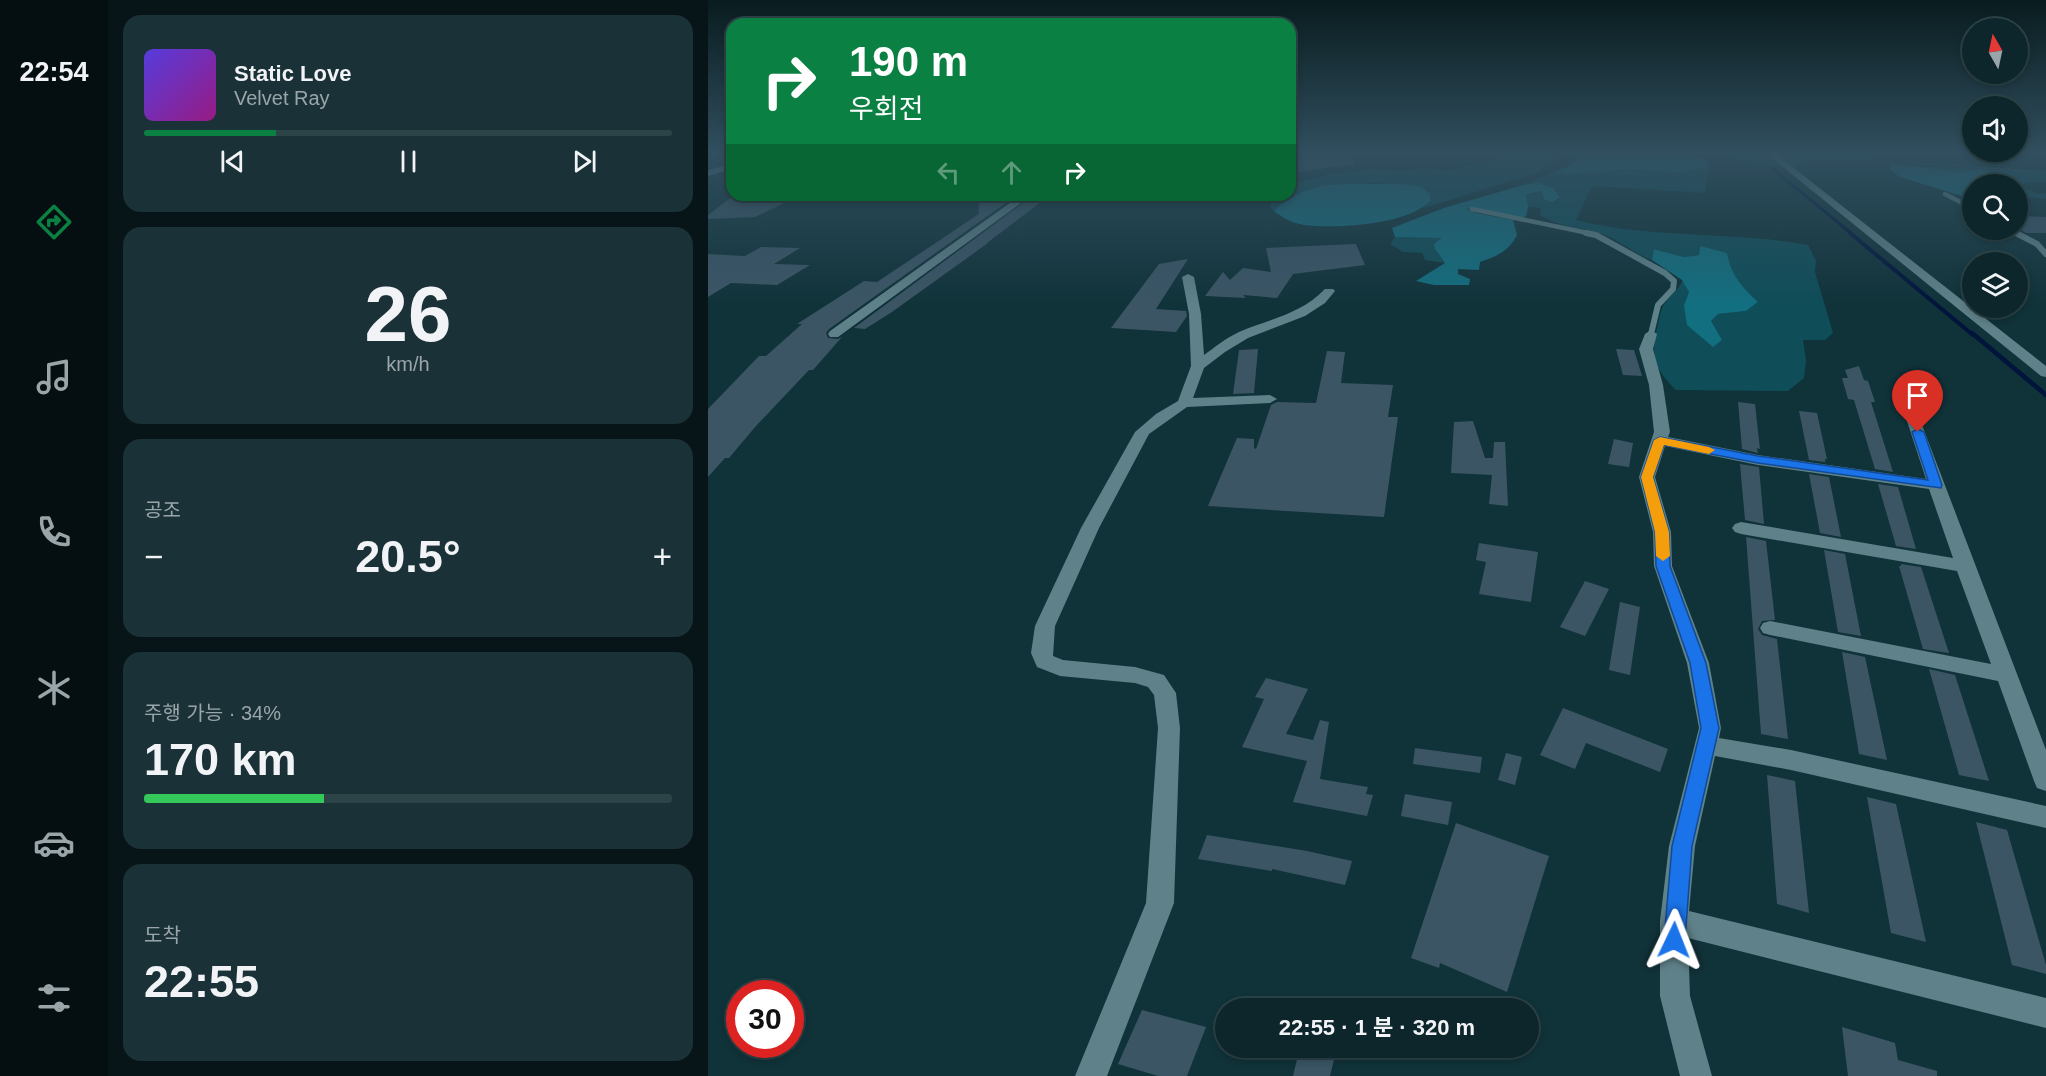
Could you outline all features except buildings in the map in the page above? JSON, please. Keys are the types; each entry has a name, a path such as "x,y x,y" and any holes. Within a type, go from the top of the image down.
{"street":[{"path":"834,334 1014,204"},
{"path":"1834,204 2046,373"},
{"path":"1184,403 1198,366 1195,314 1188,277"},
{"path":"1198,366 1241,336 1307,311 1329,291"},
{"path":"1651,334 1646,349 1656,385 1662,432 1647,477 1662,532 1663,566 1698,663 1710,728 1682,846 1674,921 1675,996 1696,1076"},
{"path":"1090,1076 1160,903 1169,728 1165,693 1156,681 1135,675 1060,668 1044,661 1042,652 1045,626 1090,528 1143,432 1161,417 1184,403 1270,399"},
{"path":"1912,415 1965,566 2046,781"},
{"path":"1660,440 1758,460 1936,485"},
{"path":"1741,528 1965,566"},
{"path":"1770,628 2006,675"},
{"path":"1706,745 1791,760 2046,817"},
{"path":"1674,921 2046,1013"}],"lane":[{"path":"1472,210 1596,235 1665,273 1674,281 1673,289 1658,305 1651,334"},
{"path":"2028,239 2037,244 2046,254"}],"shaded area":[{"path":"1270,204 1283,204 1274,211"},
{"path":"1283,204 1426,204 1420,209 1389,220 1370,224 1334,226 1296,223 1274,211"},
{"path":"1457,204 1528,204 1528,207 1526,216 1521,219 1474,208 1466,209 1513,220 1517,235 1502,253 1480,262 1479,270 1458,269 1458,274 1470,279 1469,285 1434,285 1416,281 1445,263 1434,244 1442,238 1395,237 1392,228"},
{"path":"1528,204 1583,204 1576,220 1604,226 1808,245 1816,261 1815,272 1833,333 1825,340 1803,340 1806,360 1804,378 1788,391 1676,390 1659,369 1654,347 1663,306 1683,280 1689,292 1684,305 1711,321 1718,314 1746,311 1758,302 1738,280 1731,268 1727,253 1700,247 1699,255 1684,257 1655,249 1652,260 1605,235 1564,225 1540,215 1541,208 1528,207"},
{"path":"1395,237 1443,238 1435,249 1445,263 1425,260 1422,253 1403,252 1390,244"},
{"path":"1700,246 1727,253 1731,268 1738,280 1758,302 1746,311 1718,314 1711,321 1722,340 1713,347 1687,325 1684,305 1689,292 1682,280 1652,260 1654,249 1684,257 1699,255"}],"waterway":[{"path":"1816,204 1852,234"},
{"path":"1850,233 1973,335"},
{"path":"1972,333 2046,395"}],"slow traffic":[{"path":"1663,556 1662,532 1654,495 1647,477 1660,440 1709,450"}],"route":[{"path":"1674,940 1682,846 1710,728 1698,663 1663,566 1662,532 1654,495 1647,477 1660,440 1758,460 1936,485 1918,432"}]}
